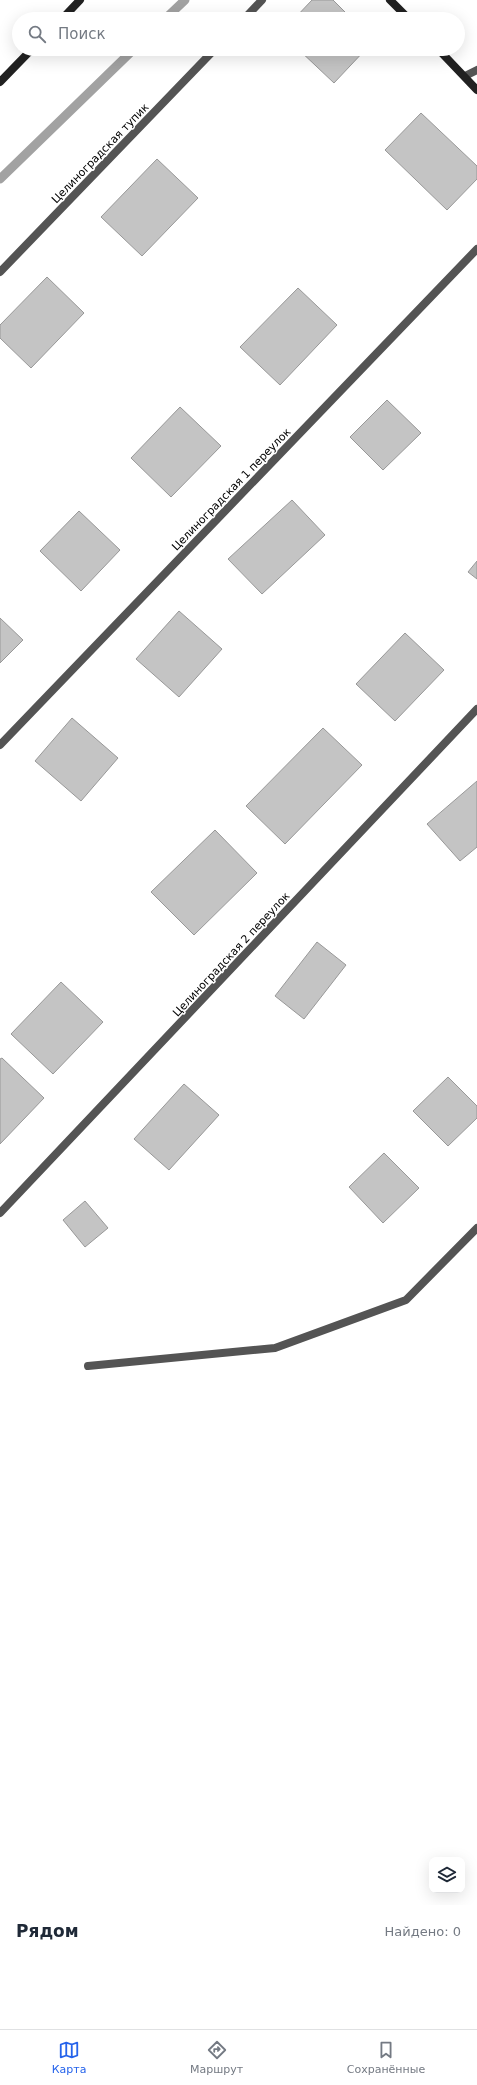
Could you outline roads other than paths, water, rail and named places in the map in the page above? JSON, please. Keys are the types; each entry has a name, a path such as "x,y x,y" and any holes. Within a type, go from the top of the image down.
{"street":[{"path":"69,12 80,0"},
{"path":"251,12 262,0"},
{"path":"390,0 402,12"},
{"path":"0,82 25,56"},
{"name":"Целиноградская тупик","path":"0,272 208,56"},
{"path":"445,56 477,90"},
{"path":"465,76 477,70"},
{"name":"Целиноградская 1 переулок","path":"0,745 477,249"},
{"name":"Целиноградская 2 переулок","path":"0,1213 477,709"},
{"path":"88,1366 275,1348 406,1300 477,1228"}],"waterway":[{"path":"172,12 185,0"},
{"path":"0,179 127,56"}]}
